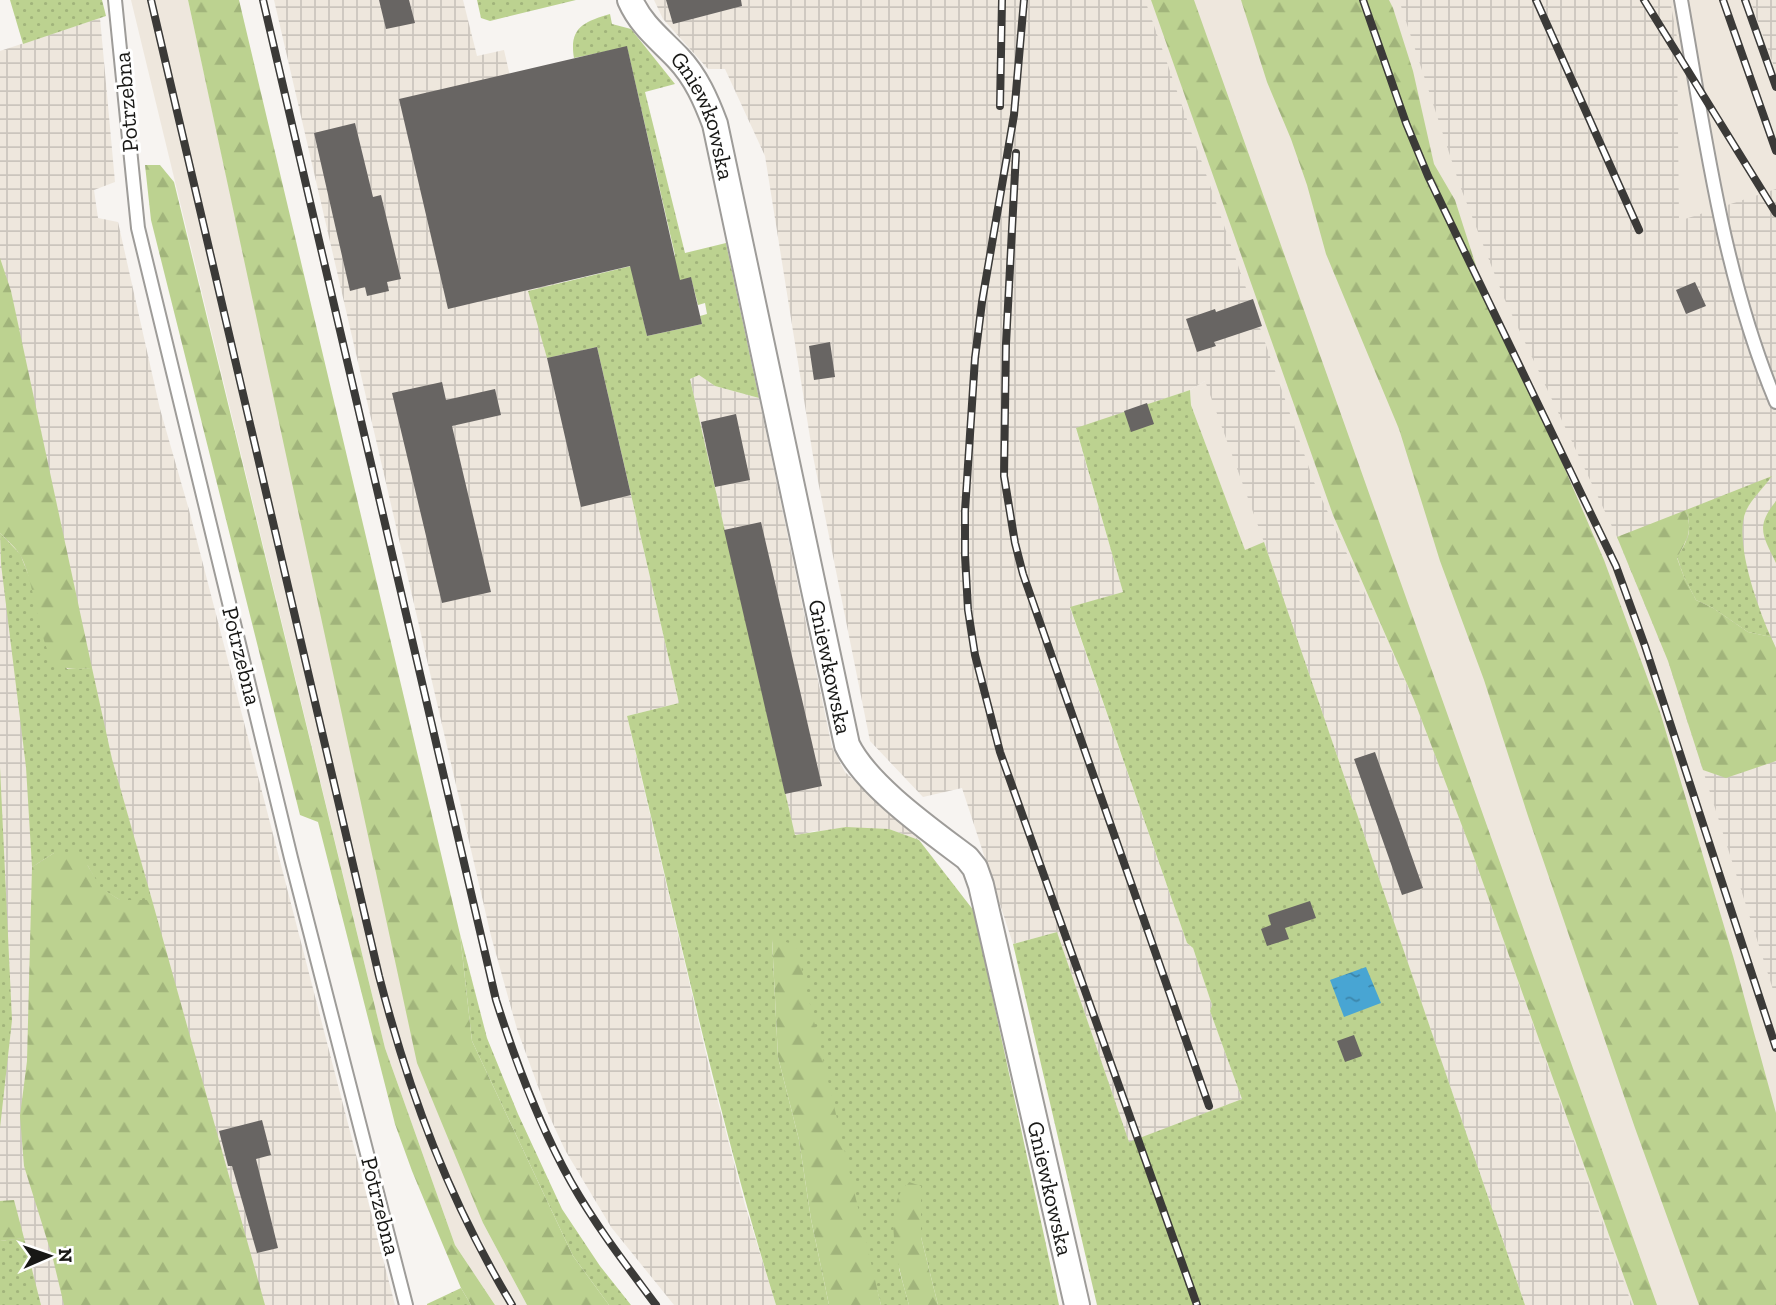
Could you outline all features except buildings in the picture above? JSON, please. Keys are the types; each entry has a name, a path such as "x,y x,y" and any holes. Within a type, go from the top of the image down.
{"street":[{"name":"Gniewkowska","path":"630,0 636,14 679,59 702,92 715,124 847,745 854,759 890,796 967,858 975,868 981,884 1077,1305"}],"lane":[{"name":"Potrzebna","path":"115,0 138,228 291,858 406,1305"},
{"path":"1681,0 1729,262 1766,379 1776,402"}],"shaded area":[{"path":"131,0 188,0 342,707 483,1223 527,1305 495,1305 455,1245 385,1048"},
{"path":"274,0 463,0 477,56 504,50 558,284 528,291 597,347 679,703 627,716 710,1071 745,1205 776,1305 674,1305 611,1227 565,1150 547,1111 517,1029 491,936"},
{"path":"654,0 1145,0 1314,482 1414,700 1472,852 1632,1305 1525,1305 1264,542 1205,381 1190,390 1076,429 1123,592 1070,608 1187,943 1193,948 1212,1005 1210,1011 1242,1099 1129,1143 1057,932 1013,944 962,788 923,797 870,741 813,456 765,156 725,69 708,69 663,19"},
{"path":"1086,0 1776,0 1776,1305 1525,1305 1264,543 1245,551 1191,405 1190,390 1205,381"},
{"path":"1399,0 1670,0 1677,37 1679,221 1776,189 1776,999 1668,661 1617,537 1504,298 1460,186"},
{"path":"1750,0 1776,0 1776,72"},
{"path":"100,18 115,182 94,190 98,218 118,222 160,409 189,510 395,1305 0,1305 0,51"},
{"path":"699,375 715,386 759,398 832,747 845,772 919,840 889,829 814,831 795,836 690,379"}],"green space":[{"path":"10,0 102,0 106,16 23,44"},
{"path":"188,0 239,0 460,934 472,1041 573,1256 609,1305 527,1305 483,1223 417,1063"},
{"path":"477,0 576,0 490,21 481,18"},
{"path":"1151,0 1194,0 1657,1305 1634,1305 1472,852 1414,700 1333,515"},
{"path":"1241,0 1389,0 1393,8 1413,71 1434,164 1455,200 1486,297 1604,560 1660,712 1733,956 1776,1113 1776,1305 1699,1305 1635,1128 1484,680 1440,561 1399,429 1326,254 1307,185 1267,82"},
{"path":"610,14 612,24 631,29 675,84 645,92 685,253 726,243 759,398 715,386 699,375 690,379 795,835 846,827 889,829 919,840 974,911 1059,1305 938,1305 921,1237 921,1186 899,1269 909,1305 881,1305 862,1232 772,939 778,1057 799,1140 811,1219 829,1305 776,1305 715,1085 627,716 679,703 597,347 547,358 528,291 631,266 647,336 702,324 700,316 707,314 705,303 698,305 691,278 655,286 675,255 627,47 574,58 574,40 580,28 592,20"},
{"path":"145,165 160,165 174,182 385,1048 455,1245 495,1305 471,1305 461,1288 412,1171 395,1124 318,822 300,815 151,220"},
{"path":"0,258 11,291 92,668 63,667 49,654 24,564 17,550 0,533"},
{"path":"1190,390 1191,405 1245,550 1264,542 1525,1305 1097,1305 1013,944 1057,932 1129,1142 1242,1099 1210,1011 1212,1005 1193,948 1187,943 1070,607 1123,592 1076,428"},
{"path":"1772,476 1751,502 1743,523 1749,574 1771,637 1748,632 1696,600 1677,557 1688,535 1686,510"},
{"path":"1776,501 1776,563 1765,538 1763,525"},
{"path":"1686,510 1689,530 1677,558 1696,600 1748,632 1771,637 1776,648 1776,761 1726,778 1703,770 1668,661 1617,537"},
{"path":"0,533 20,554 67,669 92,668 112,759 152,900 120,900 100,888 88,866 54,853 32,867 26,767 1,564"},
{"path":"0,767 12,1020 0,1128"},
{"path":"72,852 88,866 101,888 120,900 152,900 265,1305 64,1305 53,1259 24,1166 20,1116 27,1061 32,867 54,853"},
{"path":"460,934 487,1038 518,1114 562,1209 600,1266 631,1305 609,1305 573,1256 472,1041"},
{"path":"772,938 796,945 881,1305 829,1305 811,1219 799,1140 778,1057"},
{"path":"909,1182 921,1186 921,1237 938,1305 909,1305 901,1276 893,1224 900,1193"},
{"path":"14,1200 24,1238 0,1241 0,1201"},
{"path":"24,1238 41,1305 0,1305 0,1241"},
{"path":"461,1288 471,1305 427,1305 427,1304"}],"water":[{"path":"1366,967 1381,1003 1344,1017 1330,980"}],"railway":[{"path":"151,0 391,1020 418,1105 450,1186 512,1305"},
{"path":"263,0 496,1000 529,1093 559,1160 601,1230 656,1305"},
{"path":"1000,106 1002,0"},
{"path":"1024,0 1014,115 975,358 965,511 968,610 975,655 1000,752 1197,1305"},
{"path":"1363,0 1406,123 1428,176 1616,566 1645,646 1776,1048"},
{"path":"1536,0 1639,230"},
{"path":"1644,0 1776,213"},
{"path":"1723,0 1776,151"},
{"path":"1745,0 1776,87"},
{"path":"1016,153 1006,344 1004,476 1015,543 1023,574 1209,1106"}]}
